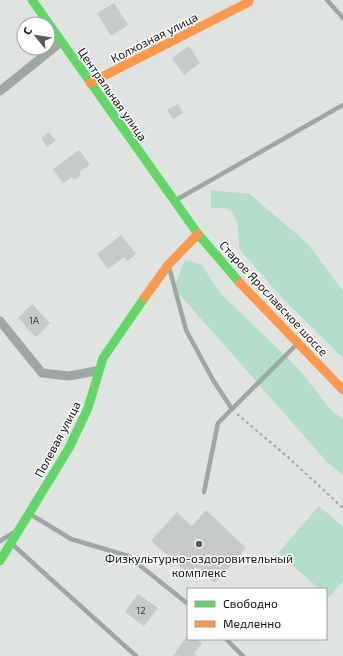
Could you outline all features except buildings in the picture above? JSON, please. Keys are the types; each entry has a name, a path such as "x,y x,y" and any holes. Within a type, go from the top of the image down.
{"street":[{"name":"Центральная улица","path":"32,0 175,201"},
{"name":"Колхозная улица","path":"90,83 250,1"},
{"path":"0,91 61,42"},
{"name":"Старое Ярославское шоссе","path":"175,201 198,234 257,302 343,390"},
{"name":"Полевая улица","path":"1,559 59,465 89,406 96,370 103,358 168,265 198,234"},
{"path":"0,321 42,373 69,376 96,370"}],"lane":[{"path":"327,0 343,18"},
{"path":"175,201 343,104"},
{"path":"168,265 186,330 213,380 232,409"},
{"path":"204,492 218,424 298,343"},
{"path":"30,513 71,539 128,556 187,603"},
{"path":"0,541 21,528"},
{"path":"11,543 136,656"},
{"path":"227,640 243,656"}],"path":[{"path":"232,409 289,458 343,508"}],"green space":[{"path":"211,190 250,194 308,244 343,291 343,358 284,300 239,249 238,224 231,211 224,208 211,208"},
{"path":"185,260 201,264 220,293 297,367 331,410 343,419 343,475 328,463 174,288"},
{"path":"319,506 343,527 343,581 329,597 327,595 327,588 319,588 278,553"}],"traffic: fast":[{"path":"32,0 198,234 240,283"},
{"path":"0,561 69,448 88,408 103,358 145,297"}],"traffic: slow":[{"path":"90,83 249,2 249,0"},
{"path":"145,297 168,265 198,234"},
{"path":"240,283 343,390"}],"place":[{"name":"Физкультурно-оздоровительный комплекс","path":"199,544"}]}
